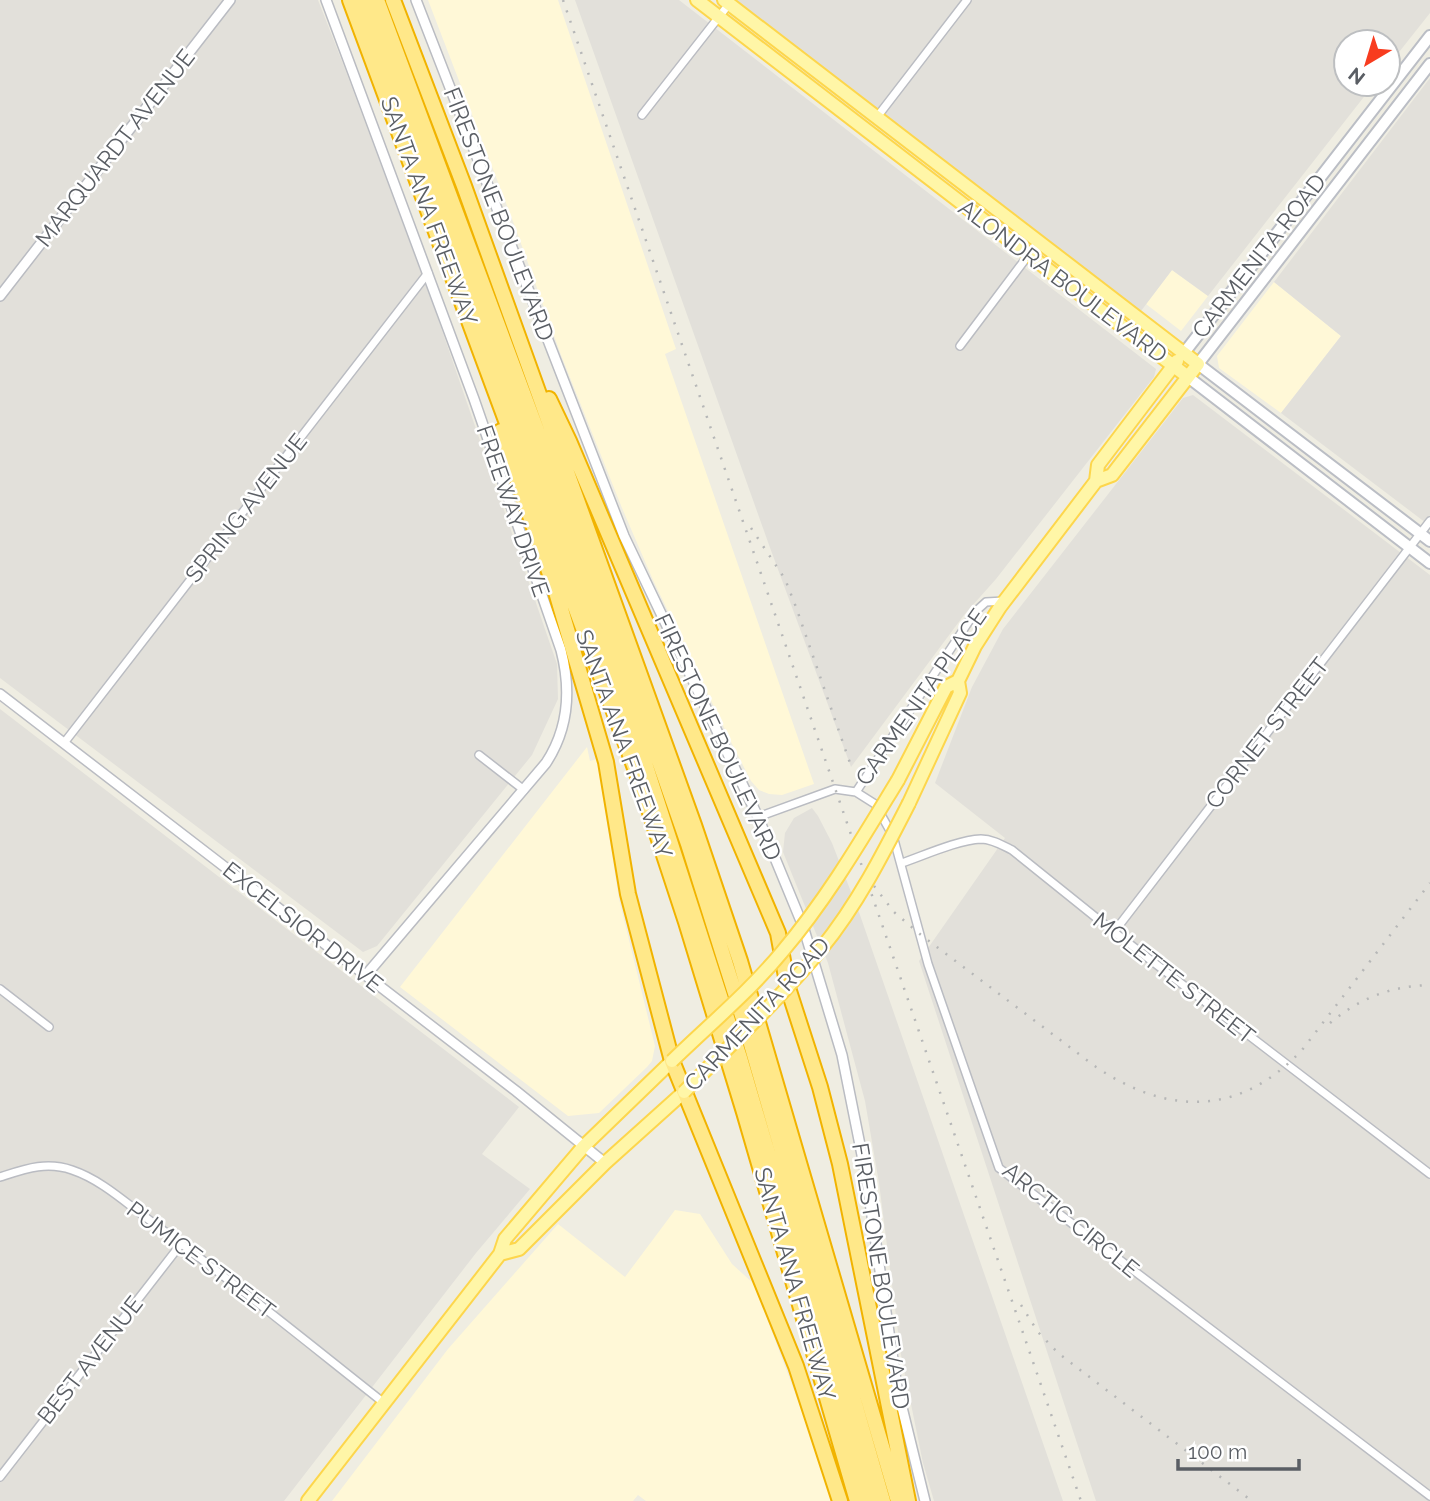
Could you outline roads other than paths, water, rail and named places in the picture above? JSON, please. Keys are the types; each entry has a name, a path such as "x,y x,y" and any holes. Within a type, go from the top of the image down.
{"highway":[{"name":"SANTA ANA FREEWAY","path":"350,0 639,779 748,1124 858,1501"},
{"path":"363,0 637,739 740,1058 870,1501"},
{"path":"377,0 644,718 688,844 779,1138 883,1501"},
{"name":"SANTA ANA FREEWAY","path":"393,0 431,95 650,699 740,961 898,1501"},
{"path":"467,315 507,451 556,592 606,762 628,894 672,1061 796,1366 840,1501"},
{"path":"516,332 569,441 778,933 788,988 820,1087 840,1164 908,1501"}],"main road":[{"name":"ALONDRA BOULEVARD","path":"696,0 1430,563"},
{"name":"ALONDRA BOULEVARD","path":"726,2 1430,541"},
{"name":"CARMENITA ROAD","path":"500,1254 519,1249 788,988 821,948 884,854 960,693 958,681 975,646 1004,601 1096,481 1098,464 1430,36"},
{"name":"CARMENITA ROAD","path":"1096,481 1112,475 1430,64"},
{"path":"909,163 919,150"},
{"name":"CARMENITA ROAD","path":"308,1501 500,1254 505,1239 584,1146 782,953 839,876 898,780 946,687 958,681"}],"street":[{"name":"MARQUARDT AVENUE","path":"0,296 230,0"},
{"name":"FREEWAY DRIVE","path":"326,0 474,399 566,669 568,697 560,736 546,763 366,975"},
{"name":"FIRESTONE BOULEVARD","path":"416,0 624,536 758,817 803,926 842,1055 866,1175 897,1387 925,1501"},
{"path":"877,117 967,0"},
{"path":"642,115 719,17 726,2"},
{"path":"960,345 1039,241"},
{"name":"SPRING AVENUE","path":"64,743 428,274"},
{"name":"CORNET STREET","path":"1114,932 1430,521"},
{"name":"CARMENITA PLACE","path":"758,817 835,789 856,792 975,612 986,602 1004,601"},
{"name":"EXCELSIOR DRIVE","path":"0,694 366,975 605,1163"},
{"path":"479,755 524,790"},
{"name":"ARCTIC CIRCLE","path":"856,792 875,804 893,836 928,964 999,1168 1430,1496"},
{"name":"MOLETTE STREET","path":"902,863 968,841 983,839 1012,851 1430,1174"},
{"path":"0,989 49,1027"},
{"name":"PUMICE STREET","path":"0,1177 32,1166 71,1169 92,1179 181,1244 384,1403"},
{"name":"BEST AVENUE","path":"0,1477 181,1244"}],"railway":[{"path":"563,0 1081,1501"},
{"path":"751,528 785,579 850,763"},
{"path":"874,886 894,912 921,935 1096,1067 1123,1083 1150,1094 1177,1101 1203,1102 1229,1097 1254,1087 1278,1072 1302,1050 1430,883"},
{"path":"1330,1023 1341,1014 1377,995 1402,988 1430,985"},
{"path":"1021,1305 1038,1332 1058,1353 1252,1501"}]}
